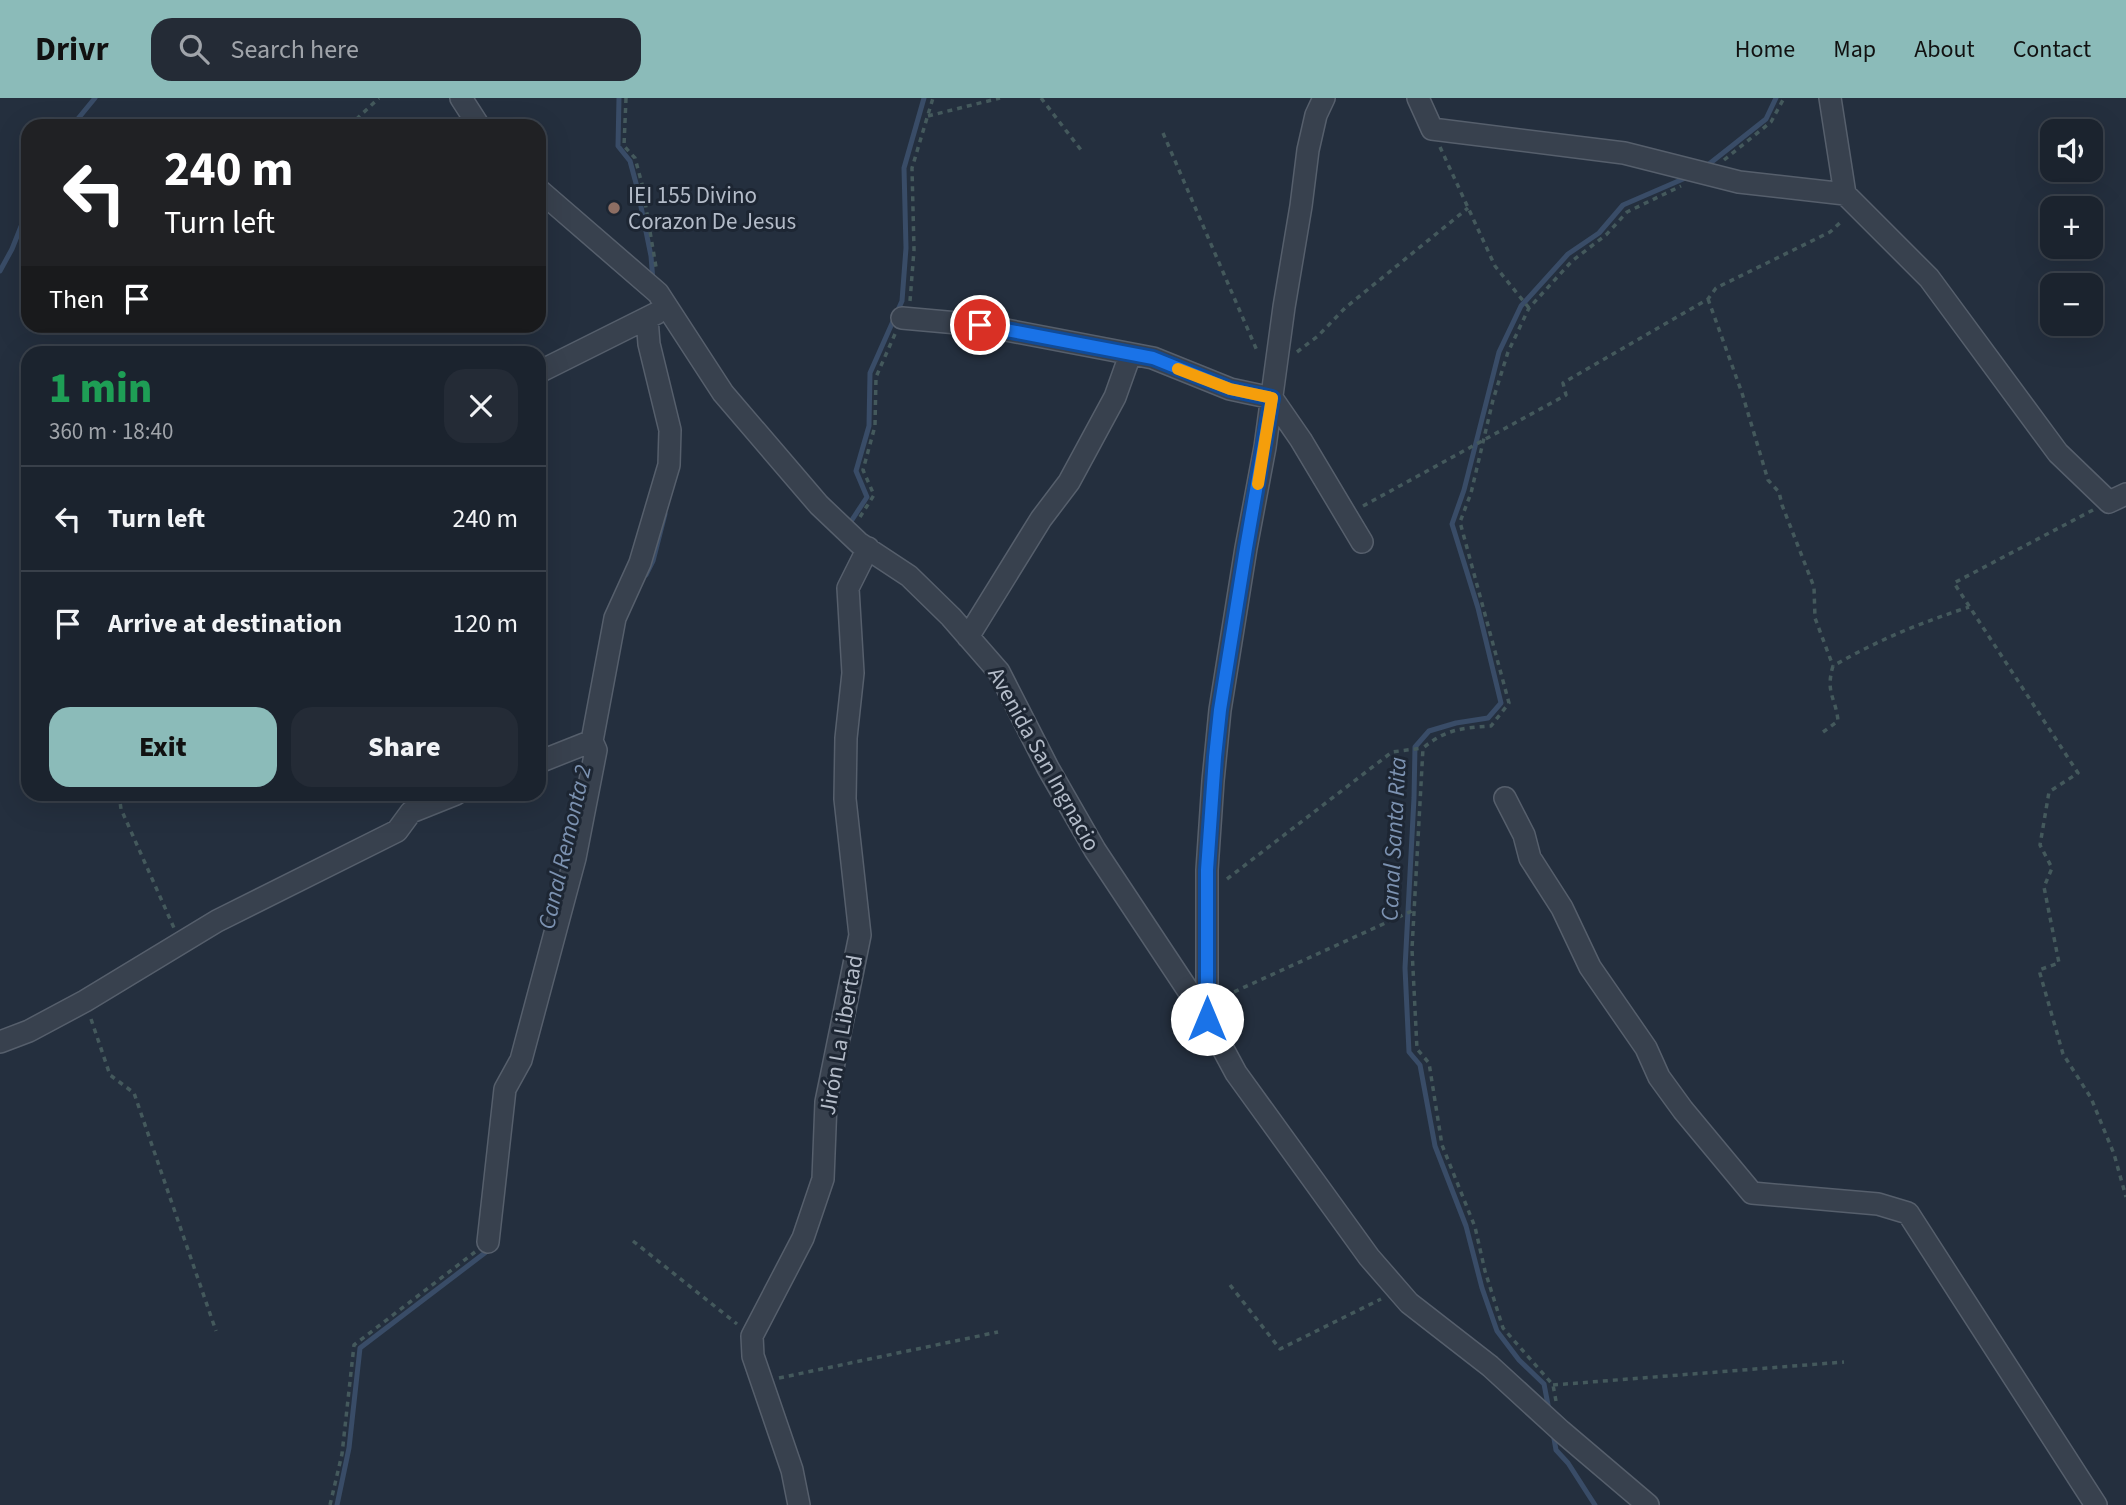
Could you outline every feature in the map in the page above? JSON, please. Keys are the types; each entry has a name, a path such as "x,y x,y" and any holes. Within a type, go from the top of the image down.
{"street":[{"path":"461,98 474,119"},
{"path":"1207,1011 1208,894 1213,781 1220,710 1272,398 1308,150 1316,115 1324,98"},
{"path":"1418,98 1432,129 1625,153 1739,181 1851,200"},
{"path":"1830,98 1851,200 1929,278 2058,453 2118,498"},
{"name":"Avenida San Ingnacio","path":"546,196 663,300 723,393 819,505 859,543 909,576 999,672 1048,768 1095,850 1207,1011 1236,1073 1361,1247 1409,1303 1490,1366 1648,1505"},
{"path":"546,368 647,318 663,300"},
{"path":"488,1242 505,1089 521,1060 575,858 596,750 592,741 615,618 640,563 669,464 670,430 649,344 647,318"},
{"path":"902,318 980,325 1153,358 1230,389 1272,398 1362,542"},
{"path":"968,637 1041,519 1069,482 1115,397 1130,355"},
{"name":"Jirón La Libertad","path":"752,1336 803,1237 822,1179 826,1102 860,935 845,799 846,738 853,673 848,588 868,548"},
{"path":"546,759 592,741"},
{"path":"1505,798 1524,835 1530,858 1562,908 1590,967 1646,1048 1659,1077 1752,1193 1878,1204 1908,1213 2096,1505"},
{"path":"0,1042 29,1031 85,1001 217,921 397,831 411,812 438,801"},
{"path":"752,1336 753,1356 760,1382 792,1470 799,1505"}],"path":[{"path":"356,119 379,98"},
{"path":"626,98 624,146 635,158 642,184 663,300"},
{"path":"928,116 1000,98"},
{"path":"1041,98 1081,150"},
{"path":"1208,894 1392,752 1423,748 1437,736 1462,729 1491,726 1509,703 1460,522 1471,493 1493,400 1508,352 1529,308 1572,261 1606,235 1627,212 1707,174 1770,122 1784,98"},
{"path":"1432,129 1495,266 1529,308"},
{"path":"1163,134 1258,352 1276,369 1318,336 1345,308 1468,208"},
{"path":"1346,515 1566,395 1563,383 1708,299 1716,288 1830,232 1851,200"},
{"path":"1708,299 1742,393 1768,480 1779,492 1814,587 1815,618 1833,667"},
{"path":"2118,498 1954,583 2078,773 2049,792 2040,845 2052,868 2044,887 2059,963 2039,970 2063,1054 2091,1098 2114,1154 2126,1197"},
{"path":"1823,732 1838,721 1828,681 1833,667 1870,645 1916,624 1969,607"},
{"path":"1423,748 1412,949 1417,1049 1429,1063 1442,1145 1475,1227 1485,1271 1503,1328 1553,1385 1560,1430"},
{"path":"120,801 121,809 181,943"},
{"path":"1207,1011 1414,910"},
{"path":"85,1001 110,1075 134,1093 216,1331"},
{"path":"633,1241 752,1336"},
{"path":"330,1505 342,1454 354,1345 488,1242"},
{"path":"1230,1285 1280,1349 1398,1290"},
{"path":"760,1382 998,1332"},
{"path":"1553,1385 1844,1362"}],"waterway":[{"path":"78,119 95,98"},
{"name":"Canal Remonta 2","path":"619,98 618,146 630,161 637,187 651,256 653,281"},
{"path":"848,526 867,497 856,471 869,426 870,373 902,301 906,248 904,168 924,98"},
{"path":"1704,168 1766,119 1776,98"},
{"name":"Canal Santa Rita","path":"1549,1410 1544,1384 1519,1360 1497,1331 1482,1288 1466,1226 1435,1146 1420,1065 1409,1052 1405,968 1415,747 1429,731 1488,718 1501,703 1478,608 1452,524 1464,490 1499,352 1521,306 1568,254 1599,233 1623,205 1690,176"},
{"path":"0,271 21,226"},
{"name":"Canal Remonta 2","path":"646,575 653,561 665,514"},
{"name":"Canal Remonta 2","path":"337,1505 349,1448 360,1348 490,1249"},
{"name":"Canal Santa Rita","path":"1553,1433 1556,1450 1568,1463 1595,1505"}],"slow traffic":[{"path":"1178,369 1230,389 1272,398 1258,484"}],"place":[{"name":"IEI 155 Divino Corazon De Jesus","path":"614,208"}],"route":[{"path":"980,325 1153,358 1230,389 1272,398 1220,710 1215,757 1207,870 1207,1019"}]}
